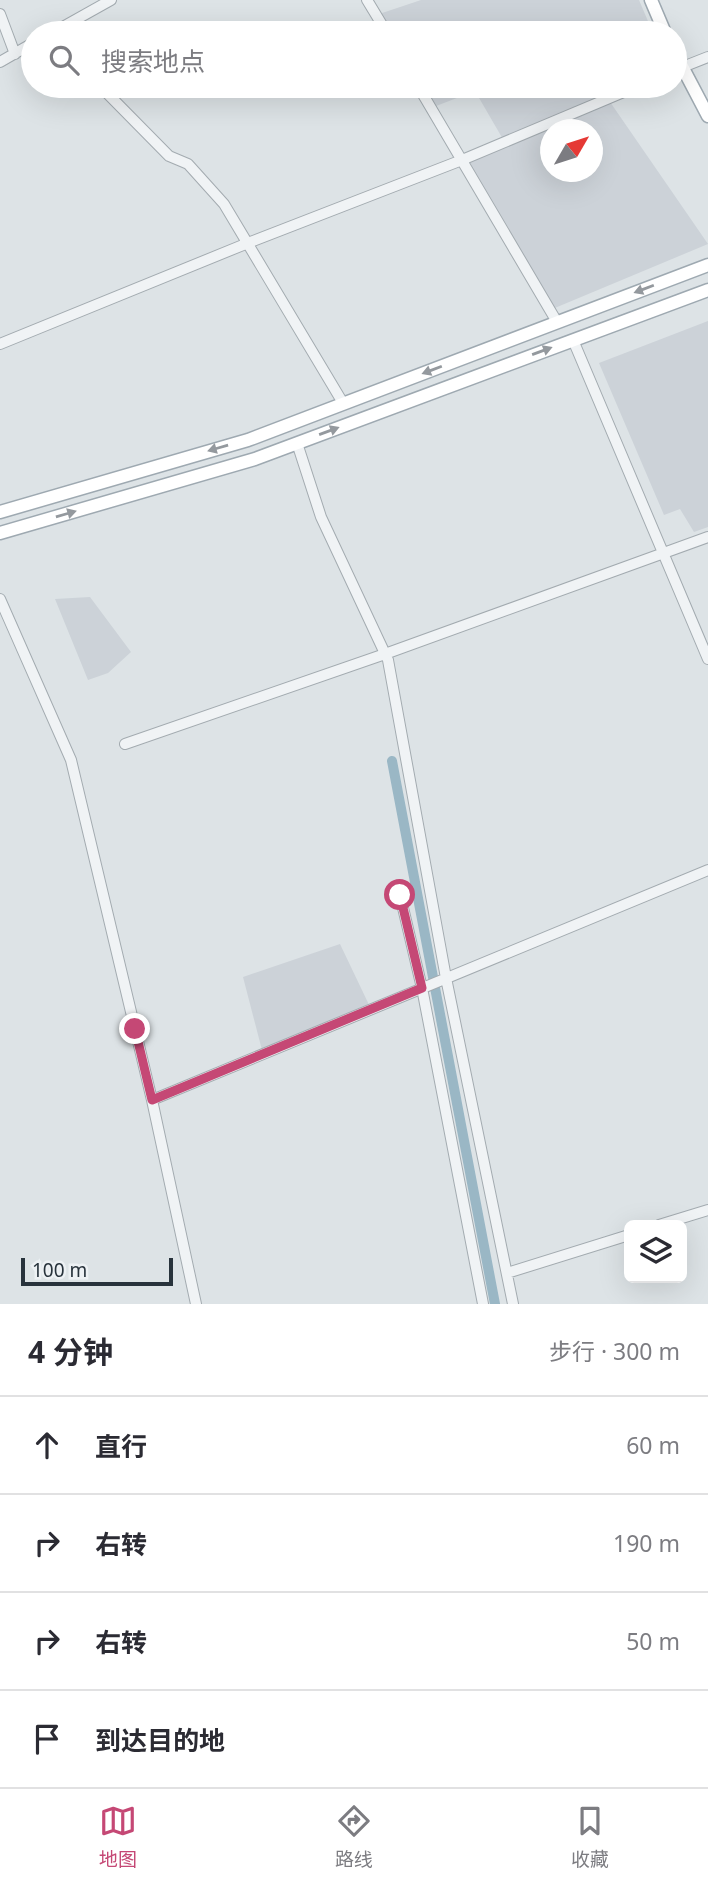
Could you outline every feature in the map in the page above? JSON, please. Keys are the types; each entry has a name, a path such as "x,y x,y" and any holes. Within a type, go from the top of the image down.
{"main road":[{"path":"651,0 660,21"},
{"path":"687,83 708,116"},
{"path":"0,512 248,440 708,265"},
{"path":"0,533 255,458 708,290"}],"street":[{"path":"73,21 111,0"},
{"path":"367,0 380,21"},
{"path":"0,14 15,54"},
{"path":"0,62 21,51"},
{"path":"687,65 708,57"},
{"path":"112,98 169,156 188,164 225,204 343,403"},
{"path":"425,98 557,322"},
{"path":"0,344 462,160 609,98"},
{"path":"573,340 708,659"},
{"path":"297,443 321,517 388,660 446,978 513,1304"},
{"path":"125,744 385,654 708,537"},
{"path":"0,599 71,760 152,1100 196,1304"},
{"path":"152,1100 708,870"},
{"path":"400,895 422,988 483,1304"},
{"path":"675,1220 708,1210"},
{"path":"507,1273 624,1237"}],"shaded area":[{"path":"421,0 639,0 648,21 380,21 376,15"},
{"path":"425,98 457,98 431,108"},
{"path":"479,98 610,98 608,99 708,244 550,310 462,160 504,141"},
{"path":"708,321 708,527 694,532 680,509 664,515 599,363"},
{"path":"90,597 131,652 108,673 88,680 55,599"},
{"path":"340,944 371,1009 263,1054 243,977"}],"waterway":[{"path":"392,761 495,1304"}],"route":[{"path":"135,1029 152,1100 422,988 400,895"}]}
